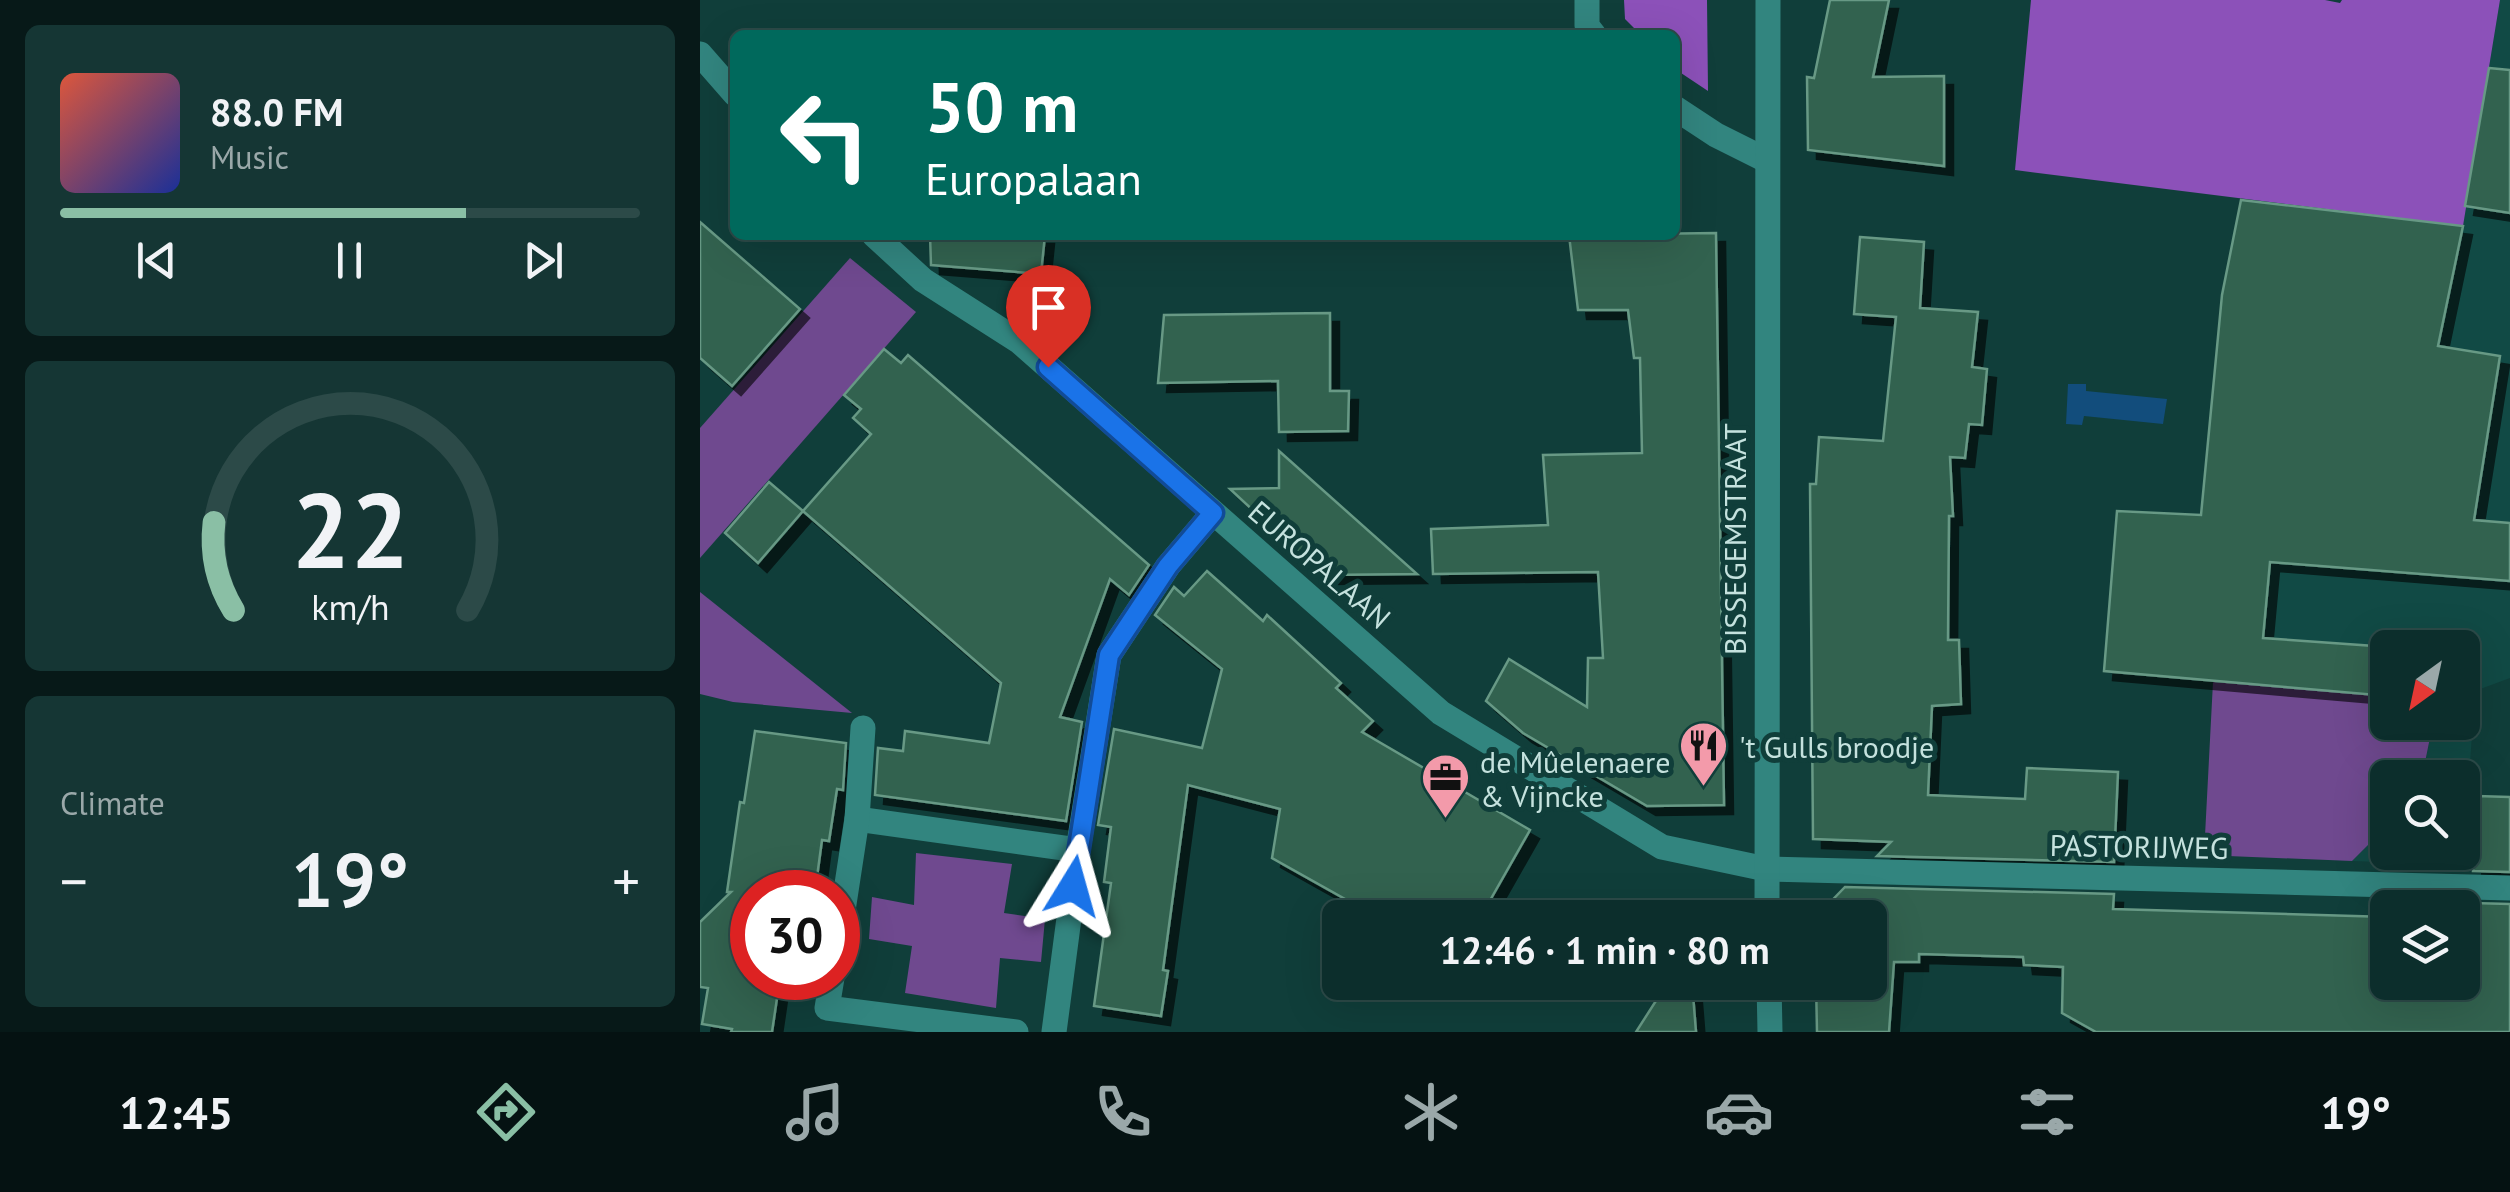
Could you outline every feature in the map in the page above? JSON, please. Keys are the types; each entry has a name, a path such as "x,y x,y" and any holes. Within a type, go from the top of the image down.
{"street":[{"path":"1586,0 1590,30"},
{"name":"BISSEGEMSTRAAT","path":"1767,900 1768,0"},
{"path":"700,54 730,88"},
{"path":"1680,111 1766,160"},
{"name":"EUROPALAAN","path":"880,240 924,280 1020,342 1442,713 1662,847 1766,868"},
{"path":"1054,1032 1109,655 1168,566 1213,513"},
{"path":"849,870 863,728"},
{"path":"857,819 1078,850"},
{"name":"PASTORIJWEG","path":"1766,868 2510,888"},
{"path":"828,1000 827,1008 1016,1032"},
{"path":"1769,1000 1770,1032"}],"shaded area":[{"path":"1624,0 1707,0 1708,91 1680,72 1680,30 1636,30 1625,19"},
{"path":"2031,0 2500,0 2463,226 2015,170"},
{"path":"2500,0 2510,0 2510,678 2480,689 2480,630 2370,630 2370,694 2104,671 2117,511 2201,515 2222,295 2241,200 2463,225"},
{"path":"850,258 916,312 700,558 700,428"},
{"path":"700,592 852,713 733,702 700,694"},
{"path":"2213,682 2370,695 2370,740 2430,740 2425,760 2370,760 2370,843 2352,861 2204,855"},
{"path":"2430,740 2472,740 2470,760 2425,760"},
{"path":"2370,843 2370,862 2352,861"},
{"path":"916,853 1012,864 1004,913 1045,919 1041,962 1000,958 996,1008 905,993 912,946 869,939 872,897 914,905"}],"water":[{"path":"2068,384 2086,384 2086,391 2167,399 2163,424 2084,416 2082,425 2066,424"}],"building":[{"path":"1830,0 1889,0 1873,77 1944,76 1944,166 1808,150 1807,77 1814,78"},
{"path":"2489,68 2510,70 2510,213 2465,206"},
{"path":"2241,200 2463,226 2438,346 2500,356 2474,520 2510,523 2510,581 2270,562 2263,638 2370,646 2370,694 2104,671 2117,511 2201,515 2222,295"},
{"path":"700,222 800,309 732,386 700,358"},
{"path":"1680,233 1716,233 1724,805 1647,806 1523,733 1486,701 1509,659 1587,707 1588,658 1603,658 1598,572 1433,574 1431,529 1548,525 1543,455 1642,453 1640,358 1634,358 1628,310 1578,310 1570,240 1680,240"},
{"path":"1860,237 1924,242 1920,308 1978,312 1972,367 1987,369 1982,425 1969,424 1965,458 1950,457 1953,516 1949,516 1948,640 1959,640 1961,704 1932,706 1928,795 2025,799 2027,768 2118,772 2114,862 1877,856 1891,842 1813,839 1810,484 1816,484 1819,437 1883,441 1896,317 1854,314"},
{"path":"930,240 1044,240 1041,274 931,265"},
{"path":"1330,313 1330,391 1349,391 1348,431 1279,432 1278,381 1158,383 1164,315"},
{"path":"884,349 901,363 908,355 1149,565 1129,595 1110,579 1060,717 1082,722 1066,821 875,795 878,748 903,751 905,731 989,743 1001,683 803,511 871,434 853,418 861,409 844,395"},
{"path":"1279,451 1417,574 1323,575 1230,489 1279,488"},
{"path":"769,482 803,511 758,563 725,533"},
{"path":"1207,571 1263,621 1267,615 1341,683 1336,688 1373,721 1362,732 1530,830 1490,900 1347,900 1272,858 1280,809 1188,785 1163,970 1168,971 1161,1016 1094,1006 1111,883 1104,882 1111,827 1098,825 1114,729 1202,748 1222,669 1155,615 1174,587 1184,596"},
{"path":"755,731 846,743 843,790 837,789 829,841 822,840 818,870 730,870 740,802 744,803"},
{"path":"2480,796 2510,797 2510,872 2473,871 2480,870"},
{"path":"1845,887 2114,894 2113,909 2370,916 2370,1000 2480,1000 2480,903 2510,904 2510,1032 2096,1032 2062,1013 2063,967 2024,965 2023,957 1919,954 1919,962 1894,962 1889,1032 1817,1032 1816,1000 1887,1000 1887,900 1832,900"},
{"path":"730,893 730,1000 777,1000 772,1032 731,1032 732,1029 702,1024 708,988 700,987 700,922"},
{"path":"1656,1000 1693,1000 1696,1032 1636,1032"}],"place":[{"name":"'t Gulls broodje","path":"1704,788"},
{"name":"de Mûelenaere & Vijncke","path":"1445,820"}],"route":[{"path":"1048,367 1213,513 1168,566 1109,655 1073,886"}]}
